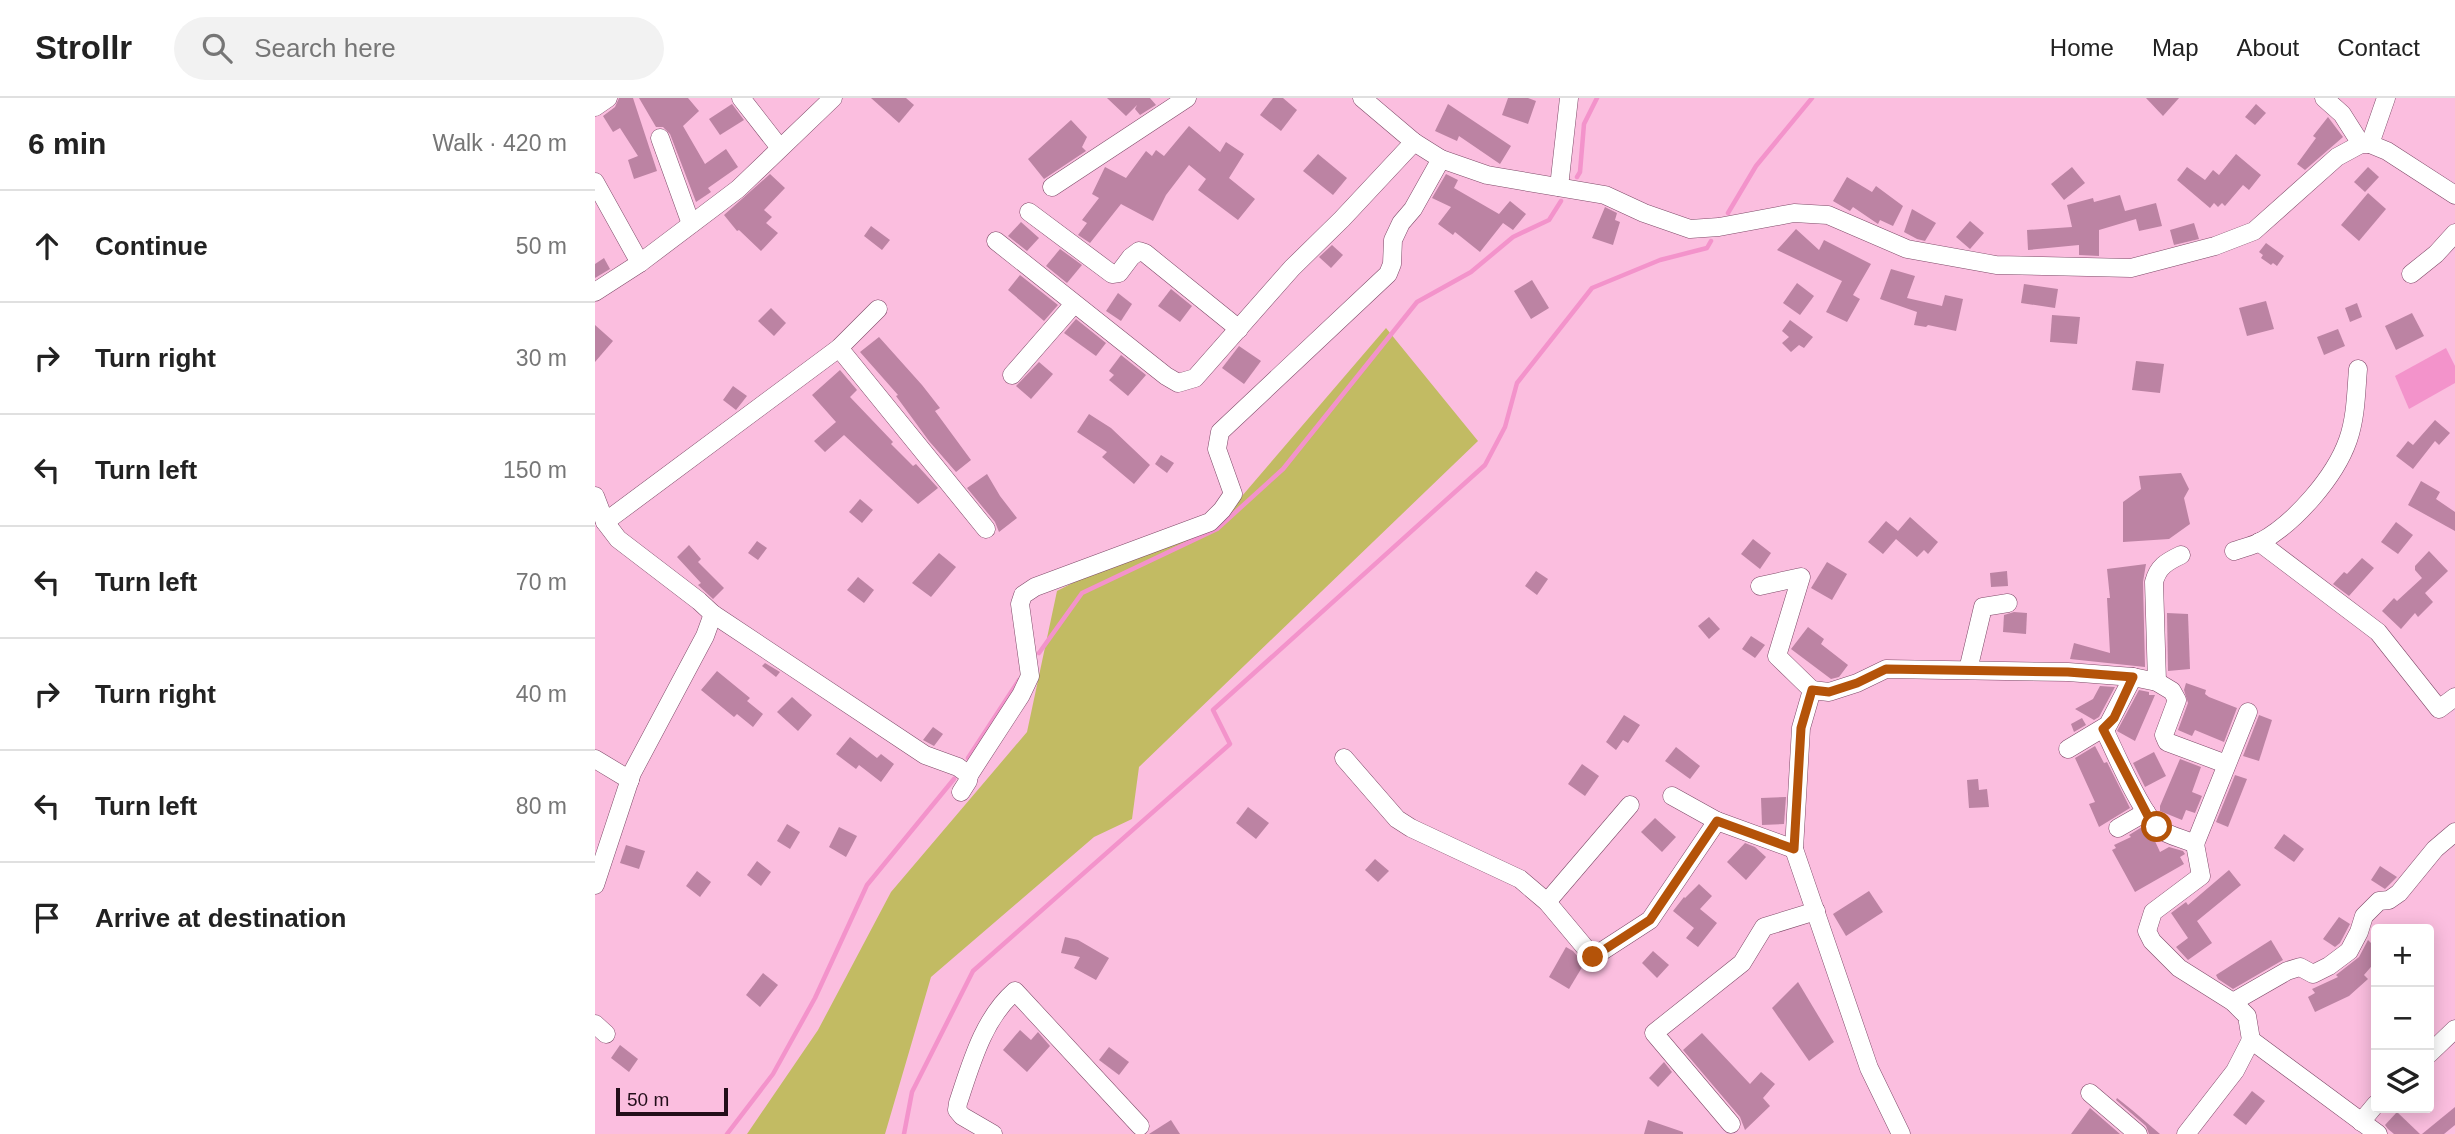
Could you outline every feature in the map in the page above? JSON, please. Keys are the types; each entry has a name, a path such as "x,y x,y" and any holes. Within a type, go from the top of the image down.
{"street":[{"path":"595,107 608,98"},
{"path":"741,98 780,148"},
{"path":"595,292 640,263 738,189 833,98"},
{"path":"1052,187 1187,98"},
{"path":"1362,98 1414,142 1441,159 1487,175 1605,194 1644,213 1690,229 1719,228 1794,214 1828,215 1907,249 1996,265 2131,268 2215,246 2254,231 2337,157 2366,144 2386,98"},
{"path":"1559,187 1569,98"},
{"path":"2324,98 2342,114 2366,144 2387,151 2455,195"},
{"path":"660,138 691,224"},
{"path":"996,242 1165,376 1178,383 1195,378 1292,268 1414,142"},
{"path":"961,792 1030,676 1020,604 1023,595 1035,587 1210,522 1222,510 1233,495 1217,449 1220,432 1388,274 1392,264 1393,240 1441,159"},
{"path":"595,182 640,263"},
{"path":"1029,212 1112,274 1119,273 1139,251 1145,253 1239,329"},
{"path":"2411,274 2436,254 2455,233"},
{"path":"1012,375 1074,304"},
{"path":"605,522 839,348 879,309"},
{"path":"839,348 986,529"},
{"path":"2234,551 2259,542 2286,523 2313,497 2337,464 2348,440 2355,414 2358,369"},
{"path":"595,496 605,522 618,539 713,614 925,755 958,767 969,775"},
{"path":"2259,542 2378,632 2439,709 2455,697"},
{"path":"2157,682 2154,582 2157,570 2167,561 2181,555"},
{"path":"1760,586 1801,577 1777,656 1812,690 1829,692 1857,683 1886,669 2068,672 2133,677 2157,682 2172,691 2177,700 2164,735 2167,742 2226,764"},
{"path":"1968,670 1983,607 2008,603"},
{"path":"595,885 630,780 705,636 713,614"},
{"path":"2068,749 2103,729 2114,718 2133,677"},
{"path":"1812,690 1801,728 1794,849 1870,1068 1901,1134"},
{"path":"2186,1134 2235,1071 2251,1040 2247,1016 2233,1002 2179,968 2147,931 2153,912 2201,876 2195,844 2248,712"},
{"path":"2103,729 2146,813 2157,827 2167,834 2195,844"},
{"path":"1345,758 1397,819 1520,879 1547,902 1593,957 1650,920 1717,821"},
{"path":"595,759 630,780"},
{"path":"1672,796 1717,821 1794,849"},
{"path":"1547,902 1630,805"},
{"path":"2118,828 2146,813"},
{"path":"2233,1002 2287,971 2300,967 2313,974 2349,951 2364,916 2378,901 2389,900 2399,893 2435,849 2455,832"},
{"path":"1731,1124 1654,1033 1742,963 1764,928 1816,911"},
{"path":"993,1134 963,1116 957,1110 958,1103 979,1043 1007,998 1015,991 1140,1126"},
{"path":"2433,1050 2455,1029"},
{"path":"2251,1040 2378,1134"},
{"path":"2090,1093 2138,1134"},
{"path":"2361,1122 2371,1110"}],"shaded area":[{"path":"1386,328 1478,441 1139,767 1132,819 1094,837 931,977 885,1134 747,1134 818,1030 891,892 1027,732 1057,591 1242,496"},
{"path":"2446,348 2455,366 2455,383 2409,409 2395,376"}],"building":[{"path":"619,98 633,98 657,171 634,179 628,160 638,156 620,128 613,132 603,116 615,107"},
{"path":"639,98 688,98 699,111 683,126 705,164 726,149 738,167 708,188 711,192 696,202 670,134 663,127 656,127"},
{"path":"871,98 906,98 914,105 899,123"},
{"path":"1107,98 1150,98 1156,105 1140,115 1135,109 1137,105 1126,116"},
{"path":"1273,98 1283,98 1297,110 1281,131 1260,115"},
{"path":"1508,98 1528,98 1536,101 1528,124 1502,115"},
{"path":"2146,98 2179,98 2163,116"},
{"path":"732,104 744,120 720,135 709,119"},
{"path":"1448,104 1511,146 1500,164 1459,136 1457,141 1435,131"},
{"path":"2256,104 2266,113 2255,125 2245,117"},
{"path":"2328,117 2343,137 2305,170 2297,164"},
{"path":"1071,120 1087,137 1082,147 1086,151 1044,179 1028,159"},
{"path":"1189,126 1220,152 1226,142 1244,154 1229,178 1255,199 1238,220 1198,190 1206,179 1189,165 1166,195 1153,221 1121,204 1090,243 1078,235 1087,223 1082,220 1099,198 1092,194 1105,167 1126,178 1146,151 1152,156 1156,150 1164,156"},
{"path":"1318,154 1347,178 1333,195 1303,171"},
{"path":"2236,154 2261,175 2249,190 2243,185 2225,206 2222,203 2218,207 2214,203 2210,208 2177,180 2187,167 2205,180 2213,170 2219,175"},
{"path":"2072,167 2085,183 2064,200 2051,184"},
{"path":"2368,167 2379,177 2365,192 2354,182"},
{"path":"770,174 785,188 764,210 772,217 766,223 778,233 761,251 737,231 724,215"},
{"path":"1446,174 1458,180 1454,188 1499,214 1510,201 1526,214 1513,230 1503,223 1480,252 1455,232 1453,235 1438,224 1451,207 1432,198"},
{"path":"1847,177 1872,192 1876,186 1903,206 1893,226 1880,220 1878,224 1853,207 1850,211 1833,201"},
{"path":"2368,193 2386,209 2359,241 2341,225"},
{"path":"2120,195 2125,211 2156,203 2162,226 2139,231 2136,219 2099,230 2099,256 2079,255 2079,245 2028,250 2027,230 2072,227 2067,205"},
{"path":"1605,207 1617,213 1615,220 1620,222 1613,245 1592,238"},
{"path":"1912,209 1936,223 1925,241 1904,232"},
{"path":"1970,221 1984,233 1970,249 1956,237"},
{"path":"1021,222 1039,238 1027,251 1008,236"},
{"path":"2194,223 2199,239 2174,245 2170,230"},
{"path":"871,226 890,240 882,250 864,236"},
{"path":"1796,229 1819,250 1824,240 1871,264 1853,295 1860,299 1847,322 1826,312 1842,281 1777,250"},
{"path":"2266,243 2284,256 2277,266 2261,258 2263,255 2259,252"},
{"path":"1332,245 1343,255 1331,268 1319,257"},
{"path":"1060,249 1082,265 1067,283 1046,266"},
{"path":"604,258 610,269 595,278 595,264"},
{"path":"1891,269 1915,276 1907,298 1942,306 1945,295 1963,299 1956,331 1914,325 1917,312 1880,299"},
{"path":"1020,275 1058,305 1044,321 1008,290"},
{"path":"1532,280 1549,308 1531,319 1514,291"},
{"path":"1797,283 1814,296 1800,315 1783,303"},
{"path":"2024,284 2058,289 2055,308 2021,303"},
{"path":"1171,289 1192,306 1180,322 1158,306"},
{"path":"1118,293 1132,304 1121,321 1106,311"},
{"path":"2266,301 2274,329 2247,336 2239,308"},
{"path":"2357,303 2362,317 2350,322 2345,308"},
{"path":"771,308 786,323 774,336 758,321"},
{"path":"2412,313 2424,336 2396,350 2385,326"},
{"path":"2052,315 2080,317 2077,344 2050,342"},
{"path":"1076,319 1106,343 1096,356 1064,333"},
{"path":"1790,320 1813,337 1804,348 1799,345 1791,352 1782,343 1789,337 1782,331"},
{"path":"595,325 613,341 595,362"},
{"path":"2338,329 2345,346 2324,355 2317,337"},
{"path":"879,337 940,408 935,411 971,460 956,472 929,441 896,396 898,395 860,352"},
{"path":"1239,346 1261,361 1244,384 1222,368"},
{"path":"1121,355 1146,375 1128,396 1109,380 1114,375 1109,371"},
{"path":"2136,361 2164,364 2160,393 2132,390"},
{"path":"1039,362 1053,374 1031,399 1016,386"},
{"path":"840,370 857,390 850,397 893,442 891,444 913,466 916,464 938,488 918,504 844,435 825,452 814,441 836,422 812,395"},
{"path":"733,386 747,396 736,410 723,400"},
{"path":"1089,414 1111,428 1150,465 1134,484 1102,457 1107,452 1077,432"},
{"path":"2435,420 2450,433 2439,445 2435,441 2413,469 2396,456 2408,441 2413,445"},
{"path":"1161,455 1174,463 1167,473 1155,464"},
{"path":"2181,473 2189,489 2184,498 2190,524 2169,539 2123,542 2123,502 2141,489 2139,476"},
{"path":"987,474 1017,518 999,532 995,522 967,488"},
{"path":"2421,481 2440,492 2436,499 2455,512 2455,531 2408,505"},
{"path":"860,499 873,510 862,523 849,512"},
{"path":"1910,517 1938,542 1928,554 1924,550 1917,557 1896,539 1883,554 1868,542 1886,521 1898,531"},
{"path":"2396,522 2413,535 2398,554 2381,542"},
{"path":"1753,539 1771,553 1760,569 1741,554"},
{"path":"757,541 767,548 758,560 748,553"},
{"path":"689,545 701,559 698,562 724,588 713,599 698,585 701,583 677,557"},
{"path":"2429,551 2448,571 2425,593 2433,602 2418,617 2415,613 2401,629 2382,611 2394,598 2397,601 2422,578 2415,566"},
{"path":"939,553 956,567 931,597 912,583"},
{"path":"2362,558 2374,568 2349,596 2333,584"},
{"path":"1827,562 1847,574 1832,600 1811,588"},
{"path":"2146,564 2143,582 2145,667 2070,659 2074,643 2110,653 2107,569"},
{"path":"1536,571 1548,579 1537,595 1525,586"},
{"path":"2007,571 2008,586 1991,587 1990,573"},
{"path":"858,577 874,590 864,603 847,590"},
{"path":"2014,612 2027,613 2026,634 2003,632 2004,615"},
{"path":"2167,613 2188,614 2190,669 2168,671"},
{"path":"1709,617 1720,629 1709,639 1698,626"},
{"path":"1808,627 1824,639 1821,644 1848,665 1839,677 1831,679 1791,649"},
{"path":"1751,636 1765,645 1755,658 1742,649"},
{"path":"765,663 780,672 776,677 762,666"},
{"path":"717,671 750,698 747,701 763,714 753,727 737,714 734,717 701,690"},
{"path":"2186,683 2206,690 2205,694 2209,697 2237,708 2224,742 2195,730 2192,736 2178,730 2188,703 2184,690"},
{"path":"2100,686 2115,687 2099,717 2094,720 2075,709 2093,699"},
{"path":"2139,690 2155,695 2135,741 2117,731"},
{"path":"792,697 812,715 798,731 777,712"},
{"path":"1624,715 1640,725 1628,743 1623,740 1616,750 1606,742"},
{"path":"2259,715 2272,720 2259,761 2243,756"},
{"path":"2082,718 2086,725 2074,732 2071,724"},
{"path":"933,727 943,734 934,746 923,740"},
{"path":"850,737 877,758 881,754 894,764 881,782 859,765 856,769 836,754"},
{"path":"2095,746 2104,763 2107,762 2130,808 2099,827 2089,804 2095,802 2075,758"},
{"path":"1676,747 1700,766 1690,779 1665,761"},
{"path":"2154,752 2166,776 2145,787 2133,763"},
{"path":"2180,759 2201,767 2192,792 2202,796 2195,813 2186,810 2182,820 2160,811"},
{"path":"1582,764 1599,776 1585,796 1568,784"},
{"path":"2235,775 2247,779 2228,827 2216,822"},
{"path":"1978,779 1979,790 1987,789 1989,807 1969,808 1967,780"},
{"path":"1786,797 1784,824 1762,825 1761,798"},
{"path":"1248,807 1269,823 1256,839 1236,823"},
{"path":"1655,818 1676,837 1662,852 1641,832"},
{"path":"787,824 800,832 790,849 777,841"},
{"path":"839,827 857,836 846,857 829,847"},
{"path":"2142,827 2146,838 2148,833 2160,852 2169,847 2183,851 2185,854 2180,857 2184,864 2135,892 2112,850 2116,848 2114,845 2131,837 2129,835"},
{"path":"2284,834 2304,849 2294,862 2274,848"},
{"path":"1745,843 1755,847 1766,857 1746,880 1727,862"},
{"path":"626,845 645,851 639,869 620,863"},
{"path":"1375,859 1389,871 1378,882 1365,870"},
{"path":"757,861 771,872 761,886 747,875"},
{"path":"2380,866 2397,877 2385,889 2371,880"},
{"path":"2229,870 2241,885 2197,921 2212,943 2188,960 2176,947 2188,938 2171,913 2186,902 2188,905"},
{"path":"697,871 711,882 700,897 686,886"},
{"path":"1699,884 1712,896 1700,909 1717,923 1698,947 1686,938 1694,928 1673,911"},
{"path":"1869,891 1883,912 1846,936 1833,914"},
{"path":"2339,917 2350,924 2335,947 2323,939"},
{"path":"1065,937 1078,940 1109,958 1096,980 1074,968 1080,957 1061,953"},
{"path":"2271,940 2283,960 2233,989 2218,979 2216,975"},
{"path":"2368,940 2371,943 2371,967 2364,975 2368,979 2349,996 2315,1012 2308,997 2315,993 2312,989 2338,977 2336,975 2359,957"},
{"path":"1566,947 1584,964 1569,989 1549,977"},
{"path":"1653,951 1669,965 1657,978 1642,963"},
{"path":"763,973 778,985 760,1007 746,995"},
{"path":"1798,982 1834,1042 1809,1061 1772,1008"},
{"path":"1020,1030 1031,1040 1038,1032 1050,1046 1027,1072 1003,1050"},
{"path":"1702,1033 1750,1084 1761,1072 1775,1084 1763,1098 1770,1106 1745,1130 1740,1117 1683,1050"},
{"path":"620,1045 638,1059 629,1072 611,1058"},
{"path":"1109,1047 1129,1062 1119,1075 1099,1060"},
{"path":"1664,1062 1672,1072 1658,1087 1649,1078"},
{"path":"2252,1091 2265,1101 2246,1125 2233,1115"},
{"path":"2117,1098 2160,1134 2149,1134 2146,1126 2116,1100"},
{"path":"2455,1107 2455,1125 2444,1134 2422,1134"},
{"path":"2090,1108 2120,1134 2071,1134"},
{"path":"2398,1113 2420,1134 2394,1134 2385,1125"},
{"path":"1171,1120 1180,1134 1149,1134"},
{"path":"1648,1120 1683,1132 1683,1134 1644,1134"}],"waterway":[{"path":"1577,177 1580,172 1584,124 1597,98"},
{"path":"1728,213 1756,166 1812,98"},
{"path":"1039,653 1082,593 1217,529 1283,469 1417,302 1471,272 1513,237 1549,220 1561,201"},
{"path":"904,1134 912,1092 973,971 1230,744 1213,710 1485,465 1505,427 1517,383 1592,288 1660,260 1707,248 1711,241"},
{"path":"968,758 1019,680"},
{"path":"727,1134 773,1074 815,998 867,885 954,779"}],"route":[{"path":"1593,957 1650,920 1717,821 1794,849 1801,728 1812,690 1829,692 1857,683 1886,669 2068,672 2133,677 2114,718 2103,729 2149,818 2157,827"}]}
